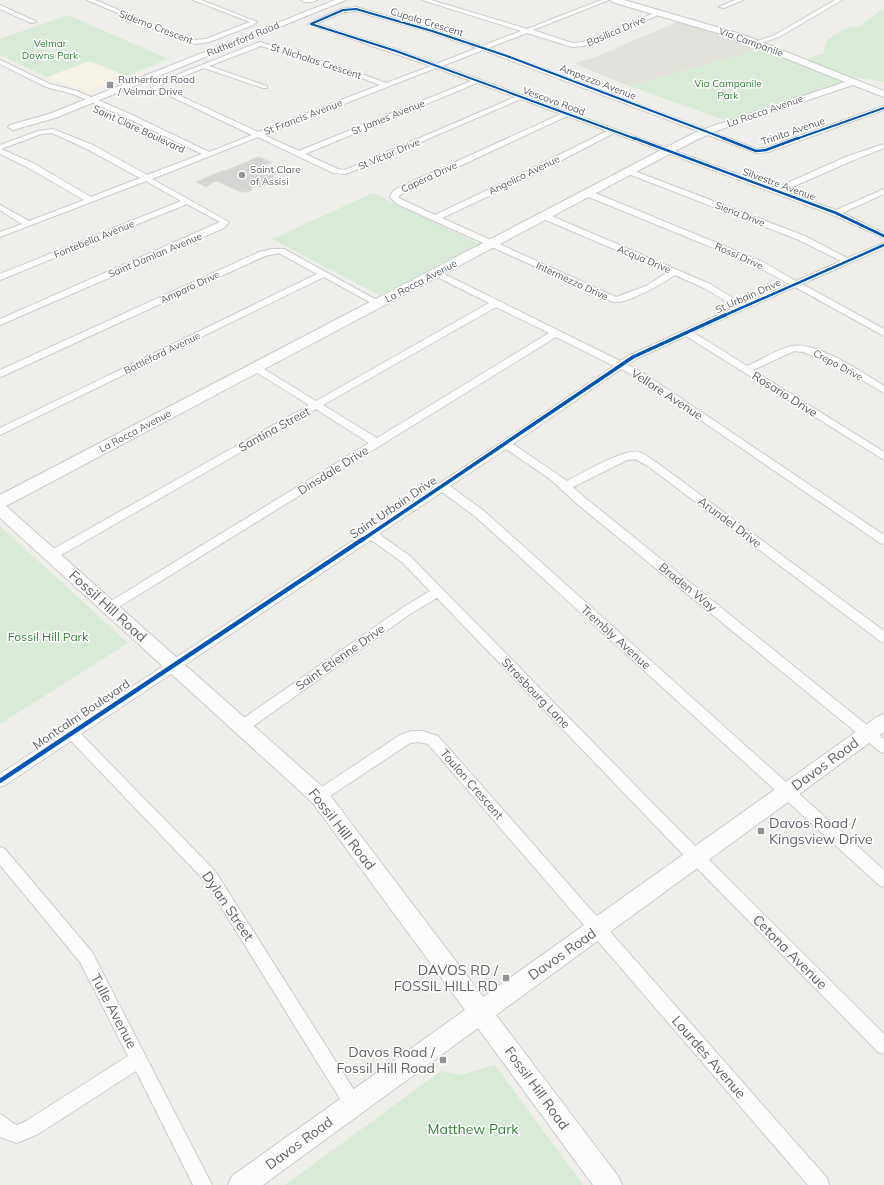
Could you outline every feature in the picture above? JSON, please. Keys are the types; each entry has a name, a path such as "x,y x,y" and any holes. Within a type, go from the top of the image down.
{"street":[{"name":"Siderno Crescent","path":"90,0 176,36 195,42 210,40 253,23 252,21 196,0"},
{"path":"304,0 314,0"},
{"name":"Rutherford Road","path":"10,128 52,116 85,100 342,0"},
{"name":"Basilica Drive","path":"425,0 462,10 572,45 580,45 659,13"},
{"name":"St Francis Avenue","path":"0,235 606,0"},
{"name":"Via Campanile","path":"615,0 728,33 884,94"},
{"path":"722,8 740,0"},
{"path":"755,43 777,36 839,0"},
{"path":"0,7 33,22"},
{"name":"Cupola Crescent","path":"436,66 311,24 346,9 356,9 432,31 483,48"},
{"name":"St Nicholas Crescent","path":"258,135 153,86 254,45 264,44 346,70 385,85"},
{"name":"Ampezzo Avenue","path":"483,48 708,131"},
{"name":"Saint Clare Boulevard","path":"0,62 59,91 85,100 148,132 204,156"},
{"path":"203,66 265,87"},
{"name":"Vescovo Road","path":"436,66 668,151"},
{"name":"St James Avenue","path":"299,154 477,81"},
{"name":"La Rocca Avenue","path":"0,502 629,171 708,131 853,82"},
{"name":"St Victor Drive","path":"258,135 336,171 346,172 520,97"},
{"name":"Trinita Avenue","path":"708,131 756,150 766,150 884,108"},
{"name":"Capera Drive","path":"491,244 400,202 395,199 394,195 401,190 566,114"},
{"name":"Saint Damian Avenue","path":"0,147 40,132 53,131 90,147 187,201 221,218 225,222 221,226 0,322"},
{"name":"Angelico Avenue","path":"435,218 526,175 613,131"},
{"path":"777,192 851,158 884,146"},
{"path":"0,151 30,165 90,200"},
{"name":"Silvestre Avenue","path":"668,151 836,213 884,236"},
{"name":"Siena Drive","path":"629,171 802,238 847,262"},
{"path":"836,213 884,191"},
{"name":"Rossi Drive","path":"587,194 752,261 884,333"},
{"name":"Fontebella Avenue","path":"0,277 187,201"},
{"path":"0,207 28,224"},
{"name":"Acqua Drive","path":"544,216 707,286 742,307"},
{"name":"Intermezzo Drive","path":"491,244 616,300 649,288 675,272"},
{"name":"St Urbain Drive","path":"621,365 648,349 884,245"},
{"name":"Amparo Drive","path":"0,374 262,254 272,251 281,251 378,303"},
{"name":"Vellore Avenue","path":"436,273 642,376 884,540"},
{"name":"Battleford Avenue","path":"0,432 324,274"},
{"name":"Santina Street","path":"52,555 496,303"},
{"name":"Dinsdale Drive","path":"110,607 556,332"},
{"name":"Rosario Drive","path":"686,332 884,457"},
{"name":"Crepo Drive","path":"746,370 793,348 801,348 816,351 884,390"},
{"name":"Saint Urbain Drive","path":"174,664 372,534 621,365"},
{"path":"256,368 377,443"},
{"name":"Braden Way","path":"506,444 538,464 566,486 580,500 876,728 884,747"},
{"name":"Arundel Drive","path":"566,486 624,457 636,455 652,464 884,638"},
{"name":"Trembly Avenue","path":"442,486 480,514 884,880"},
{"name":"Fossil Hill Road","path":"0,510 174,664 319,796 609,1185"},
{"name":"Strasbourg Lane","path":"372,534 401,554 697,858"},
{"name":"Saint Etienne Drive","path":"243,726 406,611 438,592"},
{"name":"Montcalm Boulevard","path":"0,781 174,664"},
{"name":"Davos Road","path":"241,1185 876,728"},
{"name":"Dylan Street","path":"72,733 210,876 353,1104"},
{"name":"Toulon Crescent","path":"319,796 409,738 422,735 433,740 598,929"},
{"name":"Tulle Avenue","path":"0,854 86,957 202,1185"},
{"name":"Cetona Avenue","path":"697,858 884,1046"},
{"name":"Lourdes Avenue","path":"598,929 820,1185"},
{"path":"0,1123 5,1130 17,1134 32,1128 139,1060"}],"shaded area":[{"path":"679,21 762,49 629,86 575,63 593,58"},
{"path":"89,61 127,76 85,92 47,77"}],"green space":[{"path":"884,8 884,82 848,76 805,59 825,53 824,50 827,40 847,28 860,26"},
{"name":"Velmar Downs Park","path":"68,15 168,59 127,76 89,61 47,77 0,55 0,39"},
{"name":"Via Campanile Park","path":"762,49 838,80 839,83 727,121 629,86"},
{"path":"373,193 480,244 379,295 272,239"},
{"name":"Fossil Hill Park","path":"0,526 128,643 0,724"},
{"name":"Matthew Park","path":"495,1065 583,1185 285,1185 441,1071 461,1075"}],"building":[{"name":"Saint Clare of Assisi","path":"258,157 272,162 262,166 274,172 273,179 268,181 267,185 262,187 252,187 252,190 241,192 216,181 206,187 196,182 224,170 225,171"}],"cycle path":[{"path":"884,108 766,150 756,151 507,56 432,31 356,9 343,10 311,24 396,51 836,213 884,236"},
{"path":"0,781 506,444 633,357 686,332 884,245"}],"place":[{"name":"Rutherford Road / Velmar Drive","path":"110,85"},
{"name":"Saint Clare of Assisi","path":"242,175"},
{"name":"Davos Road / Kingsview Drive","path":"761,831"},
{"name":"DAVOS RD / FOSSIL HILL RD","path":"506,978"},
{"name":"Davos Road / Fossil Hill Road","path":"443,1060"}]}
